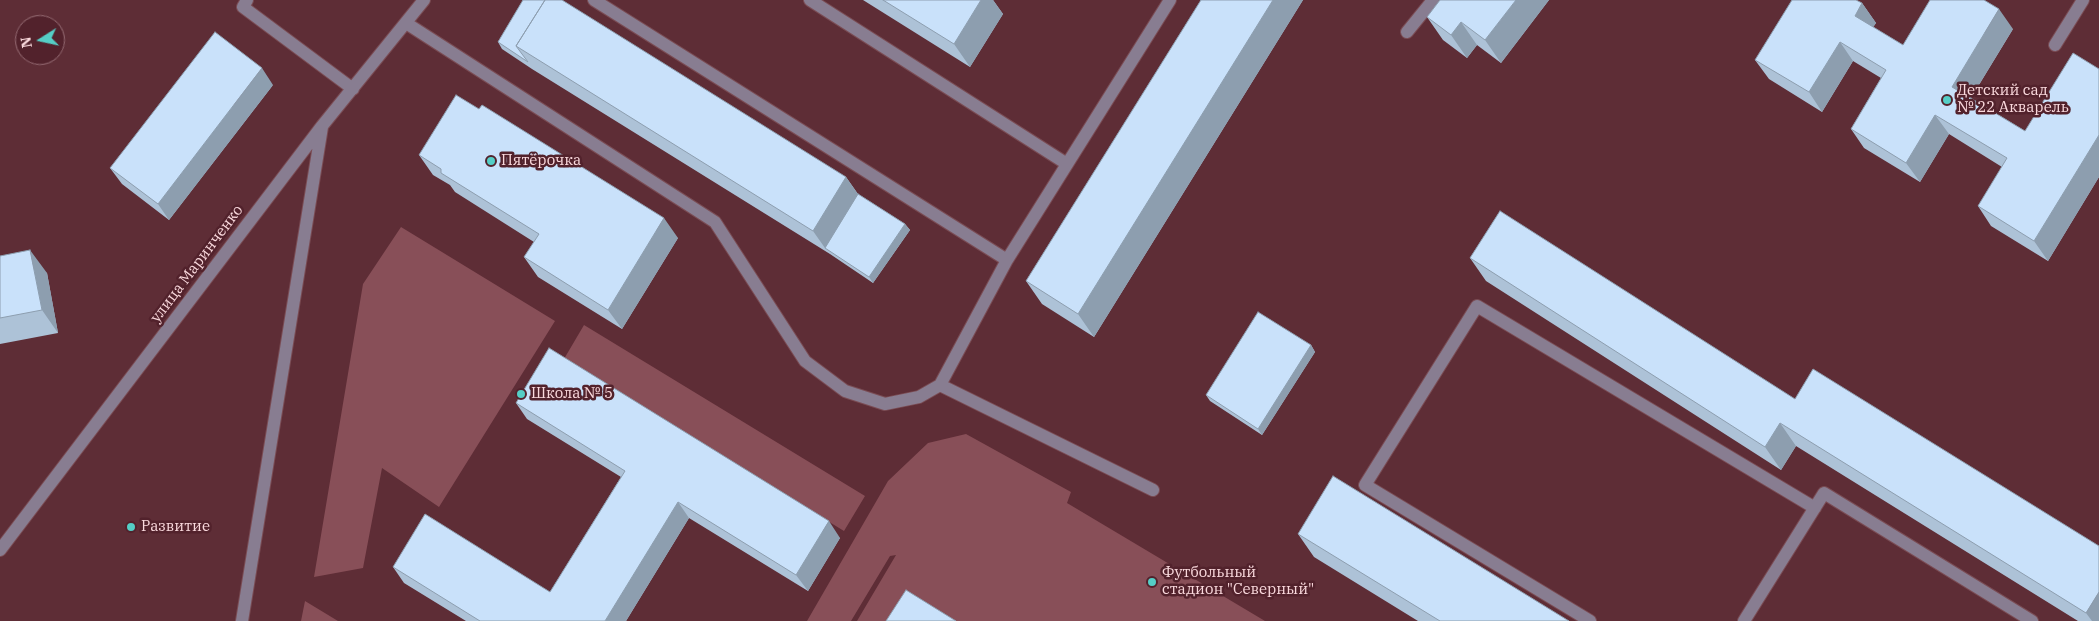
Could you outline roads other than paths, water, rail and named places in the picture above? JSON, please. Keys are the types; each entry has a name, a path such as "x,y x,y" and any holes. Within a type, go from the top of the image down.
{"street":[{"path":"247,0 243,7 353,89"},
{"name":"улица Маринченко","path":"0,550 322,126 424,0"},
{"path":"594,0 1006,260"},
{"path":"810,0 1067,164"},
{"path":"406,23 715,222 805,361 845,391 885,404 919,397 940,385 1006,260 1170,0"},
{"path":"1407,32 1433,0"},
{"path":"2055,45 2083,0"},
{"path":"242,621 322,126"},
{"path":"1590,621 1365,485 1477,306 1815,508"},
{"path":"940,385 1153,490"},
{"path":"1744,621 1824,493 2032,621"}],"place":[{"name":"Детский сад № 22 Акварель","path":"1947,100"},
{"name":"Пятёрочка","path":"491,161"},
{"name":"Школа № 5","path":"521,394"},
{"name":"Развитие","path":"131,527"},
{"name":"Футбольный стадион \"Северный\"","path":"1152,582"}]}
